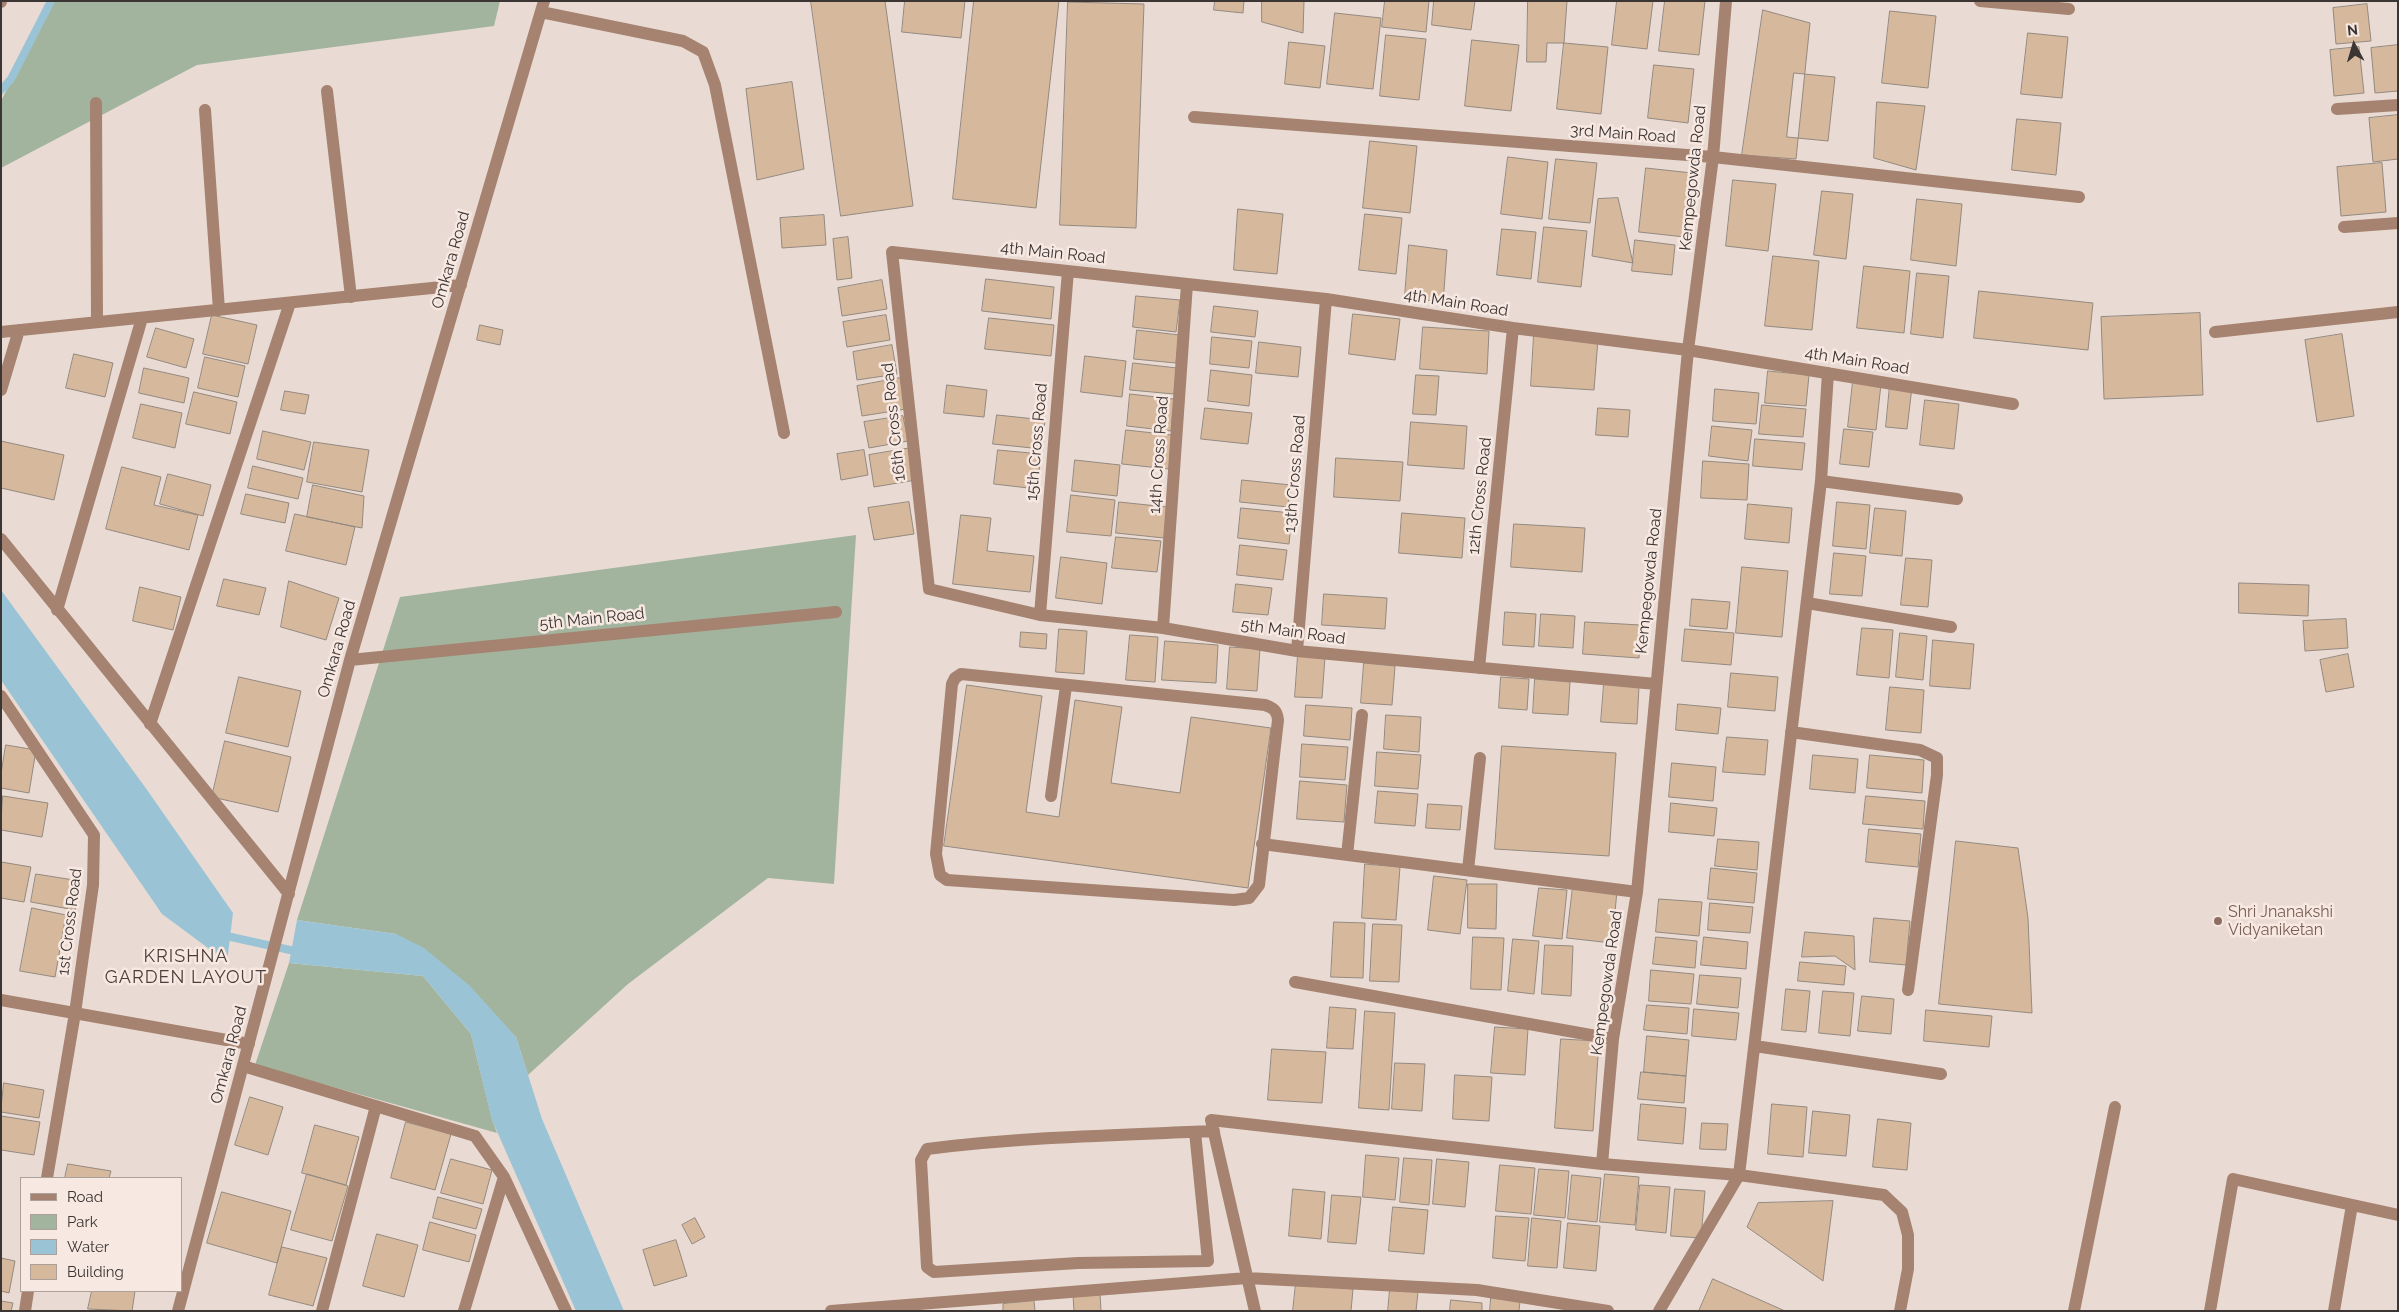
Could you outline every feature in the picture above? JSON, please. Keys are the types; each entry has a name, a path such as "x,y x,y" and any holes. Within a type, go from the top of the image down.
{"street":[{"name":"Kempegowda Road","path":"1602,1164 1613,1039 1637,892 1688,350 1713,157 1726,1"},
{"path":"1980,1 2069,9"},
{"path":"542,7 683,41 703,52 715,85 784,434"},
{"name":"Omkara Road","path":"178,1311 350,660 542,7"},
{"path":"327,91 351,296"},
{"path":"96,103 97,322"},
{"path":"2337,109 2398,105"},
{"path":"205,110 219,310"},
{"name":"3rd Main Road","path":"1194,117 1713,157 2079,197"},
{"path":"2344,227 2398,223"},
{"name":"4th Main Road","path":"892,252 1326,299 1513,328 1688,350 2013,404"},
{"name":"16th Cross Road","path":"892,252 929,589"},
{"name":"15th Cross Road","path":"1040,615 1068,271"},
{"name":"14th Cross Road","path":"1163,628 1187,284"},
{"path":"1,332 461,285"},
{"name":"13th Cross Road","path":"1297,651 1326,299"},
{"path":"150,724 290,303"},
{"path":"2215,332 2398,312"},
{"path":"57,610 142,318"},
{"name":"12th Cross Road","path":"1479,668 1513,328"},
{"path":"1,390 18,330"},
{"path":"1659,1311 1739,1175 1821,480 1828,373"},
{"path":"1821,480 1957,499"},
{"path":"1,539 289,894"},
{"name":"5th Main Road","path":"929,589 1040,615 1163,628 1297,651 1656,684"},
{"path":"1807,603 1951,627"},
{"name":"5th Main Road","path":"350,660 836,612"},
{"path":"961,674 968,674 1066,686 1265,705 1273,708 1277,713 1278,720 1262,844 1259,885 1249,898 1234,900 947,880 940,875 936,854 952,684 955,678 961,674"},
{"path":"1051,796 1066,686"},
{"name":"1st Cross Road","path":"1,696 94,835 93,885 75,1013 47,1177"},
{"path":"1347,855 1362,715"},
{"path":"1791,732 1920,750 1937,758 1937,775 1908,990"},
{"path":"1468,870 1480,758"},
{"path":"1262,844 1637,892"},
{"path":"1295,982 1613,1039"},
{"path":"1,1000 249,1044"},
{"path":"1755,1046 1941,1074"},
{"path":"243,1066 475,1136 504,1178 566,1311"},
{"path":"322,1311 376,1106"},
{"path":"2074,1311 2115,1108"},
{"path":"1255,1311 1211,1120 1602,1164 1739,1175 1884,1195 1902,1212 1908,1235 1908,1269 1900,1311"},
{"path":"1195,1132 1208,1261 1078,1263 934,1272 927,1267 921,1160 927,1149 977,1143 1214,1131"},
{"path":"464,1311 504,1178"},
{"path":"2210,1311 2232,1179 2398,1215"},
{"path":"2334,1311 2352,1205"},
{"path":"831,1311 1247,1278 1477,1290 1608,1311"},
{"path":"25,1311 28,1292"}],"green space":[{"path":"51,1 500,1 494,26 197,65 1,168 1,101"},
{"path":"856,535 834,884 768,878 628,984 528,1075 516,1037 396,934 297,920 400,597"},
{"path":"289,963 423,976 471,1034 497,1133 255,1065"}],"water":[{"path":"1,590 145,787 233,913 227,962 162,914 1,680"},
{"path":"297,920 396,934 424,948 470,986 516,1037 542,1119 624,1311 576,1311 492,1120 471,1034 423,976 289,963"}],"building":[{"path":"811,1 885,1 913,206 841,216"},
{"path":"905,1 965,1 961,38 902,32"},
{"path":"974,1 1059,1 1036,208 953,199"},
{"path":"1215,1 1244,1 1243,13 1214,10"},
{"path":"1262,1 1304,1 1303,33 1262,22"},
{"path":"1385,1 1429,1 1426,32 1382,27"},
{"path":"1434,1 1475,1 1471,30 1432,25"},
{"path":"1528,1 1567,1 1564,43 1547,43 1546,62 1527,62"},
{"path":"1617,1 1653,1 1647,49 1612,45"},
{"path":"1665,1 1705,1 1699,55 1659,51"},
{"path":"1068,2 1144,4 1136,228 1060,225"},
{"path":"2367,4 2371,41 2336,44 2333,8"},
{"path":"1763,10 1810,23 1796,159 1742,155"},
{"path":"1890,11 1936,16 1928,88 1882,83"},
{"path":"1335,13 1381,18 1373,89 1327,84"},
{"path":"2028,33 2068,37 2062,98 2021,94"},
{"path":"1386,35 1426,39 1419,100 1380,96"},
{"path":"1472,40 1519,45 1511,111 1465,106"},
{"path":"1289,42 1325,46 1320,88 1285,84"},
{"path":"1564,43 1608,47 1601,114 1557,109"},
{"path":"2398,45 2398,91 2375,93 2371,48"},
{"path":"2359,47 2364,93 2334,96 2330,50"},
{"path":"1654,65 1694,69 1688,123 1648,118"},
{"path":"1794,73 1835,77 1828,141 1787,137"},
{"path":"792,82 804,169 757,180 746,89"},
{"path":"1877,102 1925,106 1916,170 1874,158"},
{"path":"2398,115 2398,159 2373,162 2369,118"},
{"path":"2017,119 2061,123 2056,175 2012,170"},
{"path":"1370,141 1417,146 1410,213 1363,208"},
{"path":"1508,157 1548,162 1542,219 1501,214"},
{"path":"1556,159 1597,163 1590,223 1549,219"},
{"path":"2382,163 2386,212 2341,216 2337,167"},
{"path":"1646,168 1692,173 1685,237 1639,232"},
{"path":"1733,180 1776,184 1768,251 1726,246"},
{"path":"1822,191 1853,194 1846,259 1814,255"},
{"path":"1618,198 1633,263 1592,256 1598,199"},
{"path":"1917,199 1962,204 1956,266 1911,260"},
{"path":"1238,209 1283,214 1277,274 1234,270"},
{"path":"1365,214 1402,218 1396,274 1359,270"},
{"path":"824,215 826,245 782,248 780,218"},
{"path":"1544,227 1587,231 1581,287 1538,282"},
{"path":"1502,229 1536,232 1531,279 1497,275"},
{"path":"848,237 852,278 837,280 833,239"},
{"path":"1635,240 1675,245 1672,275 1632,271"},
{"path":"1409,245 1447,250 1443,303 1405,296"},
{"path":"1773,256 1819,261 1812,330 1765,326"},
{"path":"1864,266 1910,271 1904,333 1857,328"},
{"path":"1917,273 1949,276 1943,338 1911,334"},
{"path":"986,279 1054,287 1051,319 982,311"},
{"path":"882,280 887,309 842,316 838,288"},
{"path":"1979,291 2093,303 2088,350 1974,338"},
{"path":"1136,296 1180,300 1176,332 1133,327"},
{"path":"1214,306 1258,311 1255,337 1211,332"},
{"path":"2200,313 2203,395 2104,399 2101,317"},
{"path":"1353,314 1400,319 1395,360 1349,354"},
{"path":"212,315 257,325 248,364 203,354"},
{"path":"886,315 890,340 847,347 843,322"},
{"path":"989,318 1054,325 1051,356 985,349"},
{"path":"480,325 503,330 500,345 477,340"},
{"path":"1423,327 1489,331 1487,374 1420,369"},
{"path":"156,328 194,339 186,368 147,357"},
{"path":"1137,330 1179,335 1176,363 1134,359"},
{"path":"2342,334 2354,416 2317,422 2305,340"},
{"path":"1534,335 1598,339 1594,390 1531,386"},
{"path":"1212,337 1252,341 1249,368 1210,364"},
{"path":"1259,342 1301,347 1298,377 1256,373"},
{"path":"892,345 897,374 857,380 853,352"},
{"path":"74,354 113,363 105,397 66,388"},
{"path":"1085,356 1126,361 1122,397 1081,392"},
{"path":"205,357 245,366 238,397 198,388"},
{"path":"1133,363 1177,368 1174,394 1130,390"},
{"path":"144,368 189,378 184,403 139,393"},
{"path":"1211,370 1252,375 1249,406 1208,401"},
{"path":"1768,371 1809,375 1806,406 1765,403"},
{"path":"1416,375 1439,376 1436,415 1413,414"},
{"path":"900,378 906,409 862,416 857,386"},
{"path":"1853,381 1881,384 1876,430 1848,427"},
{"path":"947,385 987,390 984,417 944,413"},
{"path":"1890,385 1912,387 1907,429 1886,427"},
{"path":"1715,389 1759,393 1756,424 1713,421"},
{"path":"285,391 309,395 305,414 281,410"},
{"path":"194,392 237,402 230,434 186,424"},
{"path":"1130,394 1174,399 1171,431 1127,426"},
{"path":"1925,400 1959,404 1954,449 1920,445"},
{"path":"141,404 182,413 175,448 133,438"},
{"path":"1762,405 1806,409 1803,437 1759,434"},
{"path":"1205,408 1252,413 1248,444 1201,439"},
{"path":"1598,408 1630,410 1628,437 1596,435"},
{"path":"997,415 1045,420 1042,449 993,444"},
{"path":"903,416 908,441 869,448 864,422"},
{"path":"1411,422 1467,426 1464,469 1408,465"},
{"path":"1712,426 1752,430 1748,461 1709,456"},
{"path":"1844,429 1873,432 1869,467 1840,464"},
{"path":"1126,430 1172,435 1169,469 1122,464"},
{"path":"263,431 311,442 304,470 257,459"},
{"path":"1755,439 1805,443 1802,470 1753,466"},
{"path":"1,441 64,455 54,500 1,488"},
{"path":"314,442 369,450 362,492 307,482"},
{"path":"911,448 916,480 874,487 869,455"},
{"path":"864,450 868,475 841,480 837,454"},
{"path":"998,450 1041,454 1037,489 994,484"},
{"path":"1336,458 1403,462 1400,501 1334,497"},
{"path":"1075,460 1120,465 1117,496 1072,491"},
{"path":"1703,461 1749,464 1747,500 1701,498"},
{"path":"253,466 303,478 298,499 248,488"},
{"path":"122,467 161,477 154,505 198,515 189,550 106,529"},
{"path":"168,474 211,485 203,516 160,504"},
{"path":"1242,480 1291,485 1288,507 1240,502"},
{"path":"313,485 364,496 362,528 307,517"},
{"path":"246,494 289,503 285,523 241,514"},
{"path":"1071,495 1115,500 1111,536 1067,532"},
{"path":"909,502 914,534 874,540 868,508"},
{"path":"1119,502 1167,507 1164,538 1116,533"},
{"path":"1837,502 1870,505 1866,549 1833,546"},
{"path":"1748,504 1792,508 1789,543 1745,539"},
{"path":"1241,508 1292,513 1289,544 1238,538"},
{"path":"1875,508 1906,511 1902,556 1870,553"},
{"path":"1402,513 1465,518 1462,558 1399,553"},
{"path":"295,514 355,527 346,565 286,551"},
{"path":"961,515 991,518 987,551 1034,556 1030,592 953,584"},
{"path":"1514,524 1585,528 1582,572 1511,567"},
{"path":"1116,537 1161,541 1157,572 1112,568"},
{"path":"1240,545 1287,550 1283,580 1237,575"},
{"path":"1834,553 1866,556 1862,596 1830,594"},
{"path":"1061,557 1107,563 1102,604 1056,598"},
{"path":"1906,558 1932,560 1928,607 1901,605"},
{"path":"1742,567 1788,571 1782,637 1736,633"},
{"path":"224,579 266,588 259,615 217,606"},
{"path":"289,581 339,598 326,640 281,627"},
{"path":"2239,583 2309,585 2308,616 2239,613"},
{"path":"1236,584 1272,588 1268,615 1233,612"},
{"path":"140,587 181,597 173,630 133,621"},
{"path":"1324,594 1387,598 1385,629 1322,625"},
{"path":"1692,599 1730,602 1727,629 1690,626"},
{"path":"1505,612 1536,614 1534,647 1503,645"},
{"path":"1541,614 1575,616 1573,648 1539,646"},
{"path":"2346,619 2348,648 2305,651 2303,621"},
{"path":"1585,622 1641,625 1639,658 1583,654"},
{"path":"1862,628 1893,630 1889,678 1857,675"},
{"path":"1059,629 1087,631 1084,674 1056,672"},
{"path":"1685,629 1734,633 1731,665 1682,661"},
{"path":"1021,632 1047,634 1046,649 1020,647"},
{"path":"1900,633 1927,636 1923,680 1896,677"},
{"path":"1130,635 1158,637 1155,682 1126,680"},
{"path":"1933,640 1974,644 1970,689 1930,686"},
{"path":"1165,641 1218,645 1216,683 1162,680"},
{"path":"1230,647 1260,649 1257,691 1227,689"},
{"path":"2348,654 2354,687 2326,692 2320,660"},
{"path":"1298,655 1325,657 1322,698 1295,697"},
{"path":"1364,663 1395,666 1392,705 1361,703"},
{"path":"1731,673 1778,677 1775,711 1728,707"},
{"path":"239,677 301,691 288,747 226,733"},
{"path":"1501,677 1529,679 1527,710 1499,708"},
{"path":"1535,679 1570,682 1568,715 1533,713"},
{"path":"1604,684 1639,686 1637,724 1601,722"},
{"path":"967,685 1042,696 1026,812 1059,817 1075,700 1122,707 1111,783 1180,793 1191,717 1271,728 1248,888 944,846"},
{"path":"1890,687 1924,690 1921,733 1886,730"},
{"path":"1678,704 1721,708 1718,734 1676,730"},
{"path":"1306,705 1352,708 1350,740 1304,736"},
{"path":"1386,715 1421,717 1419,752 1384,749"},
{"path":"1727,737 1768,740 1765,775 1723,772"},
{"path":"225,741 291,757 278,812 212,797"},
{"path":"1302,744 1348,747 1345,780 1300,777"},
{"path":"6,745 36,750 29,793 1,788 1,774"},
{"path":"1502,746 1616,753 1609,856 1495,849"},
{"path":"1377,752 1421,755 1418,789 1375,786"},
{"path":"1813,755 1858,759 1855,793 1810,789"},
{"path":"1870,755 1924,760 1922,793 1867,788"},
{"path":"1672,763 1716,767 1713,801 1669,797"},
{"path":"1300,781 1347,785 1344,822 1297,819"},
{"path":"1378,791 1418,794 1415,826 1375,823"},
{"path":"3,796 48,803 42,837 1,830"},
{"path":"1866,796 1925,801 1923,829 1863,824"},
{"path":"1671,803 1717,808 1714,836 1669,832"},
{"path":"1428,804 1462,806 1460,830 1426,828"},
{"path":"1869,829 1921,834 1918,867 1866,862"},
{"path":"1718,839 1759,842 1757,870 1715,866"},
{"path":"1956,841 2018,848 2028,918 2032,1013 1939,1004"},
{"path":"1,862 31,867 24,902 1,898"},
{"path":"1365,864 1400,867 1396,920 1362,918"},
{"path":"1711,868 1757,873 1754,903 1708,899"},
{"path":"36,874 80,881 75,910 31,902"},
{"path":"1434,876 1467,880 1460,934 1428,930"},
{"path":"1468,884 1497,884 1496,929 1468,928"},
{"path":"1573,886 1617,891 1612,943 1567,938"},
{"path":"1539,888 1567,890 1562,939 1533,936"},
{"path":"1659,899 1702,902 1699,936 1656,932"},
{"path":"1710,903 1753,907 1750,933 1708,930"},
{"path":"32,908 66,915 55,977 20,971"},
{"path":"1874,918 1910,921 1906,965 1870,962"},
{"path":"1334,922 1365,923 1363,978 1331,977"},
{"path":"1373,924 1402,925 1399,982 1370,981"},
{"path":"1805,932 1854,936 1855,970 1835,956 1802,957"},
{"path":"1473,937 1504,938 1501,990 1471,989"},
{"path":"1656,937 1697,941 1695,968 1653,964"},
{"path":"1704,937 1748,942 1746,969 1701,965"},
{"path":"1513,939 1539,941 1534,994 1508,991"},
{"path":"1545,945 1573,946 1571,996 1542,994"},
{"path":"1800,962 1846,966 1844,985 1798,981"},
{"path":"1651,970 1694,974 1691,1004 1649,1001"},
{"path":"1700,975 1741,978 1738,1008 1697,1004"},
{"path":"1786,989 1810,991 1806,1032 1782,1030"},
{"path":"1823,991 1854,993 1850,1036 1819,1033"},
{"path":"1862,996 1894,999 1891,1034 1858,1031"},
{"path":"1647,1005 1689,1008 1687,1034 1644,1030"},
{"path":"1330,1007 1356,1009 1353,1049 1327,1048"},
{"path":"1694,1009 1739,1013 1736,1040 1692,1036"},
{"path":"1926,1010 1992,1016 1989,1047 1924,1041"},
{"path":"1365,1011 1395,1013 1389,1110 1359,1108"},
{"path":"1495,1027 1528,1029 1525,1075 1491,1073"},
{"path":"1647,1036 1689,1040 1686,1076 1644,1072"},
{"path":"1561,1039 1599,1041 1593,1131 1555,1128"},
{"path":"1272,1049 1326,1052 1322,1103 1268,1100"},
{"path":"1395,1063 1425,1064 1422,1111 1392,1109"},
{"path":"1641,1072 1686,1076 1684,1103 1638,1099"},
{"path":"1455,1075 1492,1077 1489,1121 1453,1119"},
{"path":"4,1083 44,1090 39,1118 1,1112"},
{"path":"250,1097 283,1107 268,1155 235,1145"},
{"path":"1641,1104 1686,1108 1683,1144 1638,1140"},
{"path":"1772,1104 1807,1107 1803,1157 1768,1154"},
{"path":"1813,1111 1850,1115 1846,1156 1809,1153"},
{"path":"1,1116 40,1122 34,1155 1,1150"},
{"path":"1878,1119 1911,1123 1907,1170 1873,1167"},
{"path":"406,1122 451,1134 435,1190 391,1178"},
{"path":"1702,1123 1728,1124 1726,1150 1700,1149"},
{"path":"315,1125 359,1137 346,1185 302,1173"},
{"path":"1366,1155 1399,1158 1395,1200 1363,1197"},
{"path":"1404,1158 1432,1160 1429,1205 1400,1202"},
{"path":"451,1159 492,1170 483,1204 441,1193"},
{"path":"1437,1159 1469,1162 1465,1207 1433,1204"},
{"path":"68,1164 111,1171 109,1177 65,1177"},
{"path":"1500,1165 1535,1168 1531,1214 1496,1211"},
{"path":"1539,1169 1569,1171 1565,1218 1534,1215"},
{"path":"307,1174 348,1186 332,1241 291,1230"},
{"path":"1605,1174 1639,1177 1635,1225 1600,1222"},
{"path":"1572,1175 1601,1178 1597,1222 1568,1219"},
{"path":"1640,1185 1670,1187 1666,1233 1636,1230"},
{"path":"1293,1189 1325,1192 1321,1239 1289,1236"},
{"path":"1675,1189 1705,1191 1701,1238 1671,1236"},
{"path":"222,1192 291,1211 277,1263 207,1243"},
{"path":"1332,1195 1361,1197 1356,1244 1328,1242"},
{"path":"438,1197 482,1209 476,1229 433,1218"},
{"path":"1833,1201 1823,1281 1747,1227 1758,1203"},
{"path":"1393,1207 1428,1210 1424,1254 1389,1251"},
{"path":"1496,1216 1529,1218 1525,1261 1493,1258"},
{"path":"695,1218 705,1237 692,1244 682,1225"},
{"path":"1532,1218 1561,1221 1557,1268 1528,1266"},
{"path":"430,1222 476,1235 469,1262 423,1250"},
{"path":"1568,1223 1600,1226 1596,1271 1564,1268"},
{"path":"377,1234 418,1245 404,1297 363,1286"},
{"path":"676,1240 687,1276 654,1286 643,1250"},
{"path":"282,1247 327,1258 313,1306 269,1295"},
{"path":"1,1258 15,1261 9,1293 1,1291"},
{"path":"1713,1279 1785,1311 1699,1311"},
{"path":"1296,1283 1353,1289 1351,1311 1293,1311"},
{"path":"1390,1290 1418,1292 1416,1311 1388,1311"},
{"path":"92,1292 135,1292 132,1311 88,1309"},
{"path":"1100,1293 1101,1311 1074,1311 1073,1295"},
{"path":"1491,1298 1520,1301 1519,1311 1490,1311"},
{"path":"1451,1300 1482,1303 1482,1311 1450,1311"},
{"path":"1,1301 13,1303 11,1311 1,1311"},
{"path":"1034,1301 1035,1311 1003,1311 1003,1304"}],"waterway":[{"path":"1,90 11,79 51,1"},
{"path":"222,935 299,952"}],"place":[{"name":"Shri Jnanakshi Vidyaniketan","path":"2218,921"}],"district":[{"name":"KRISHNA GARDEN LAYOUT","path":"186,968"}]}
